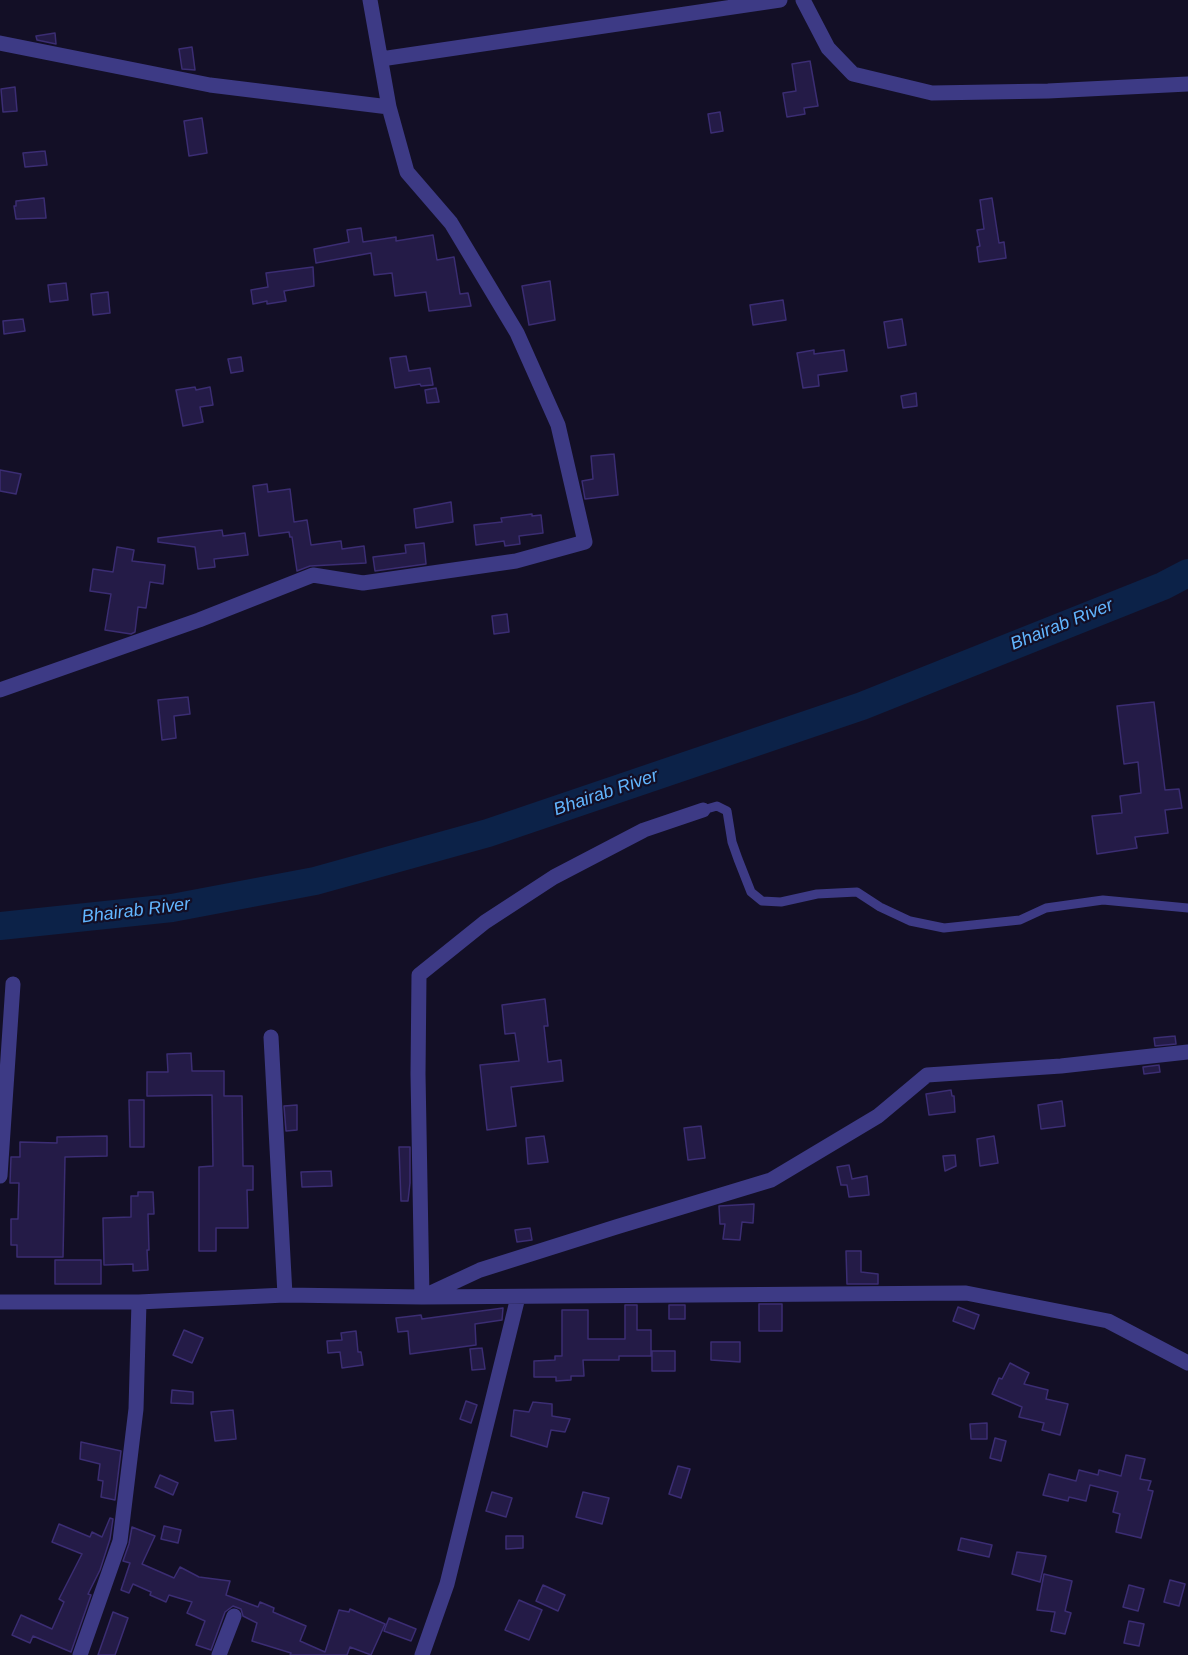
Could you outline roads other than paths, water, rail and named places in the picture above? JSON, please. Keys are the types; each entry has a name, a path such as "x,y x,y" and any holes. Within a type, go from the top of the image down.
{"street":[{"path":"0,690 188,624 313,575 363,583 516,561 585,542 558,425 517,333 451,223 407,172 389,106 370,0"},
{"path":"381,59 780,0"},
{"path":"803,0 828,48 853,74 932,93 1048,91 1188,84"},
{"path":"0,43 210,85 389,106"},
{"path":"422,1297 418,1074 419,975 485,922 554,877 644,830 703,810"},
{"path":"0,1176 13,984"},
{"path":"272,1037 285,1295"},
{"path":"422,1297 480,1270 771,1180 878,1116 927,1075 1061,1066 1188,1052"},
{"path":"0,1302 140,1302 285,1295 518,1297 966,1293 1108,1321 1188,1363"},
{"path":"422,1655 447,1584 518,1297"},
{"path":"80,1655 120,1541 136,1408 140,1302"},
{"path":"219,1655 234,1616"}],"lane":[{"path":"703,810 717,806 727,811 732,842 738,860 751,892 762,901 781,902 816,894 857,892 880,907 910,921 944,928 1020,920 1046,908 1103,900 1188,908"}],"waterway":[{"name":"Bhairab River","path":"0,926 172,908 315,881 488,833 862,706 1163,586 1188,573"}]}
